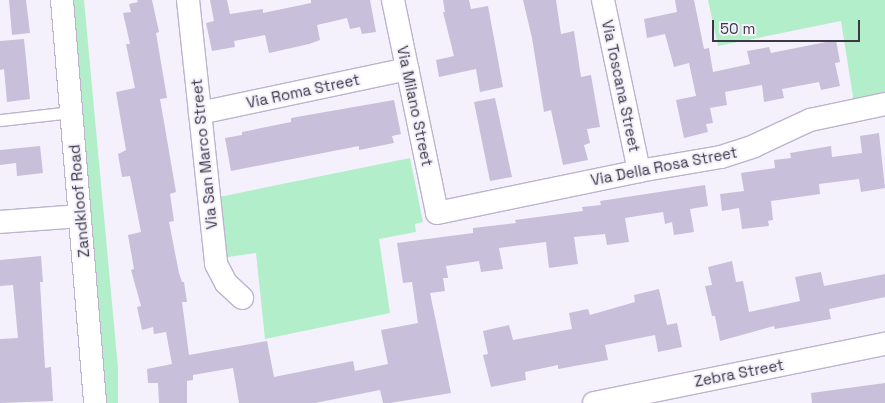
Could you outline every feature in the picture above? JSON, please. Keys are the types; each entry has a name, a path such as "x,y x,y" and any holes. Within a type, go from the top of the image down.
{"street":[{"name":"Zandkloof Road","path":"62,0 95,403"},
{"name":"Via San Marco Street","path":"188,0 216,264 226,283 242,298"},
{"name":"Via Milano Street","path":"393,0 437,213"},
{"name":"Via Toscana Street","path":"603,0 639,171"},
{"name":"Via Roma Street","path":"200,114 407,69"},
{"name":"Via Della Rosa Street","path":"437,213 639,171 733,154 810,120 885,104"},
{"path":"0,222 80,216"},
{"name":"Zebra Street","path":"605,402 885,344"}],"lane":[{"path":"0,120 71,112"}],"green space":[{"path":"70,0 84,0 118,368 118,403 105,403 97,289"},
{"path":"708,0 885,0 885,95 854,103 841,21 718,46"},
{"path":"410,158 423,222 415,224 416,232 379,239 390,313 265,339 256,253 228,257 220,250 219,197"}],"building":[{"path":"9,0 26,0 30,33 12,35"},
{"path":"137,0 152,0 159,32 156,33 167,98 160,99 176,192 170,194 174,221 169,222 179,273 182,282 184,282 187,302 182,302 189,355 267,341 274,377 353,361 355,371 388,364 381,330 418,323 412,282 403,283 397,243 473,233 473,228 516,223 515,220 583,211 582,207 601,205 600,201 705,185 708,206 690,209 694,232 674,235 672,222 665,224 663,212 625,218 629,242 607,245 605,234 574,237 578,264 549,268 546,242 499,248 503,269 481,272 479,261 446,266 448,278 443,278 445,291 430,293 451,393 390,403 383,403 380,390 315,403 239,403 233,368 193,375 193,380 187,381 187,403 159,403 158,383 148,383 147,369 172,364 166,332 154,334 153,327 142,330 137,307 141,306 131,270 134,269 128,235 141,232 130,176 122,177 118,154 126,150 116,92 135,88 126,44 130,44 123,13 131,12 129,4 138,2"},
{"path":"210,0 227,0 230,14 263,9 263,13 311,3 311,0 370,0 376,32 362,34 360,27 350,29 347,18 317,25 320,40 309,44 269,53 265,35 234,41 235,47 212,51 206,23 214,21"},
{"path":"443,0 469,0 471,9 488,6 503,87 480,92 476,69 439,77 436,60 454,56 443,12 445,12"},
{"path":"523,0 556,0 561,34 574,31 581,77 591,75 600,127 587,129 590,143 584,145 588,160 563,165 551,110 544,112 532,38"},
{"path":"675,0 694,0 704,49 709,48 713,72 750,64 747,51 769,47 771,53 836,40 840,62 835,63 840,86 821,90 819,82 782,89 784,98 764,102 762,85 725,92 727,105 710,108 713,123 706,124 708,132 684,138 676,100 696,96 689,63 674,67 665,34 647,38 644,19 677,12"},
{"path":"24,39 30,99 7,102 4,69 0,70 0,41"},
{"path":"495,98 512,177 490,181 474,102"},
{"path":"394,100 401,134 392,136 394,143 359,150 359,146 231,171 225,138 242,135 242,132 291,122 291,118"},
{"path":"879,133 885,188 861,192 859,179 819,184 820,194 771,201 773,220 768,221 769,226 742,229 739,208 722,211 720,194 744,191 741,173 775,168 774,160 791,158 790,153 831,146 832,157 862,153 860,136"},
{"path":"40,146 43,173 17,176 16,163 0,165 0,150"},
{"path":"41,256 43,282 40,282 45,368 51,367 53,401 0,403 0,339 18,338 13,285 0,286 0,260"},
{"path":"732,261 736,282 743,281 749,312 800,301 795,277 821,272 824,286 885,274 885,297 829,309 831,319 775,329 774,326 720,341 715,316 712,316 705,286 712,285 708,267"},
{"path":"659,289 667,325 677,323 682,347 658,352 655,335 605,345 608,360 558,369 558,365 525,372 526,380 491,387 483,355 488,354 483,331 509,325 513,340 572,329 569,313 588,309 590,315 635,302 634,295"},
{"path":"885,383 885,403 812,403 811,393"}]}
